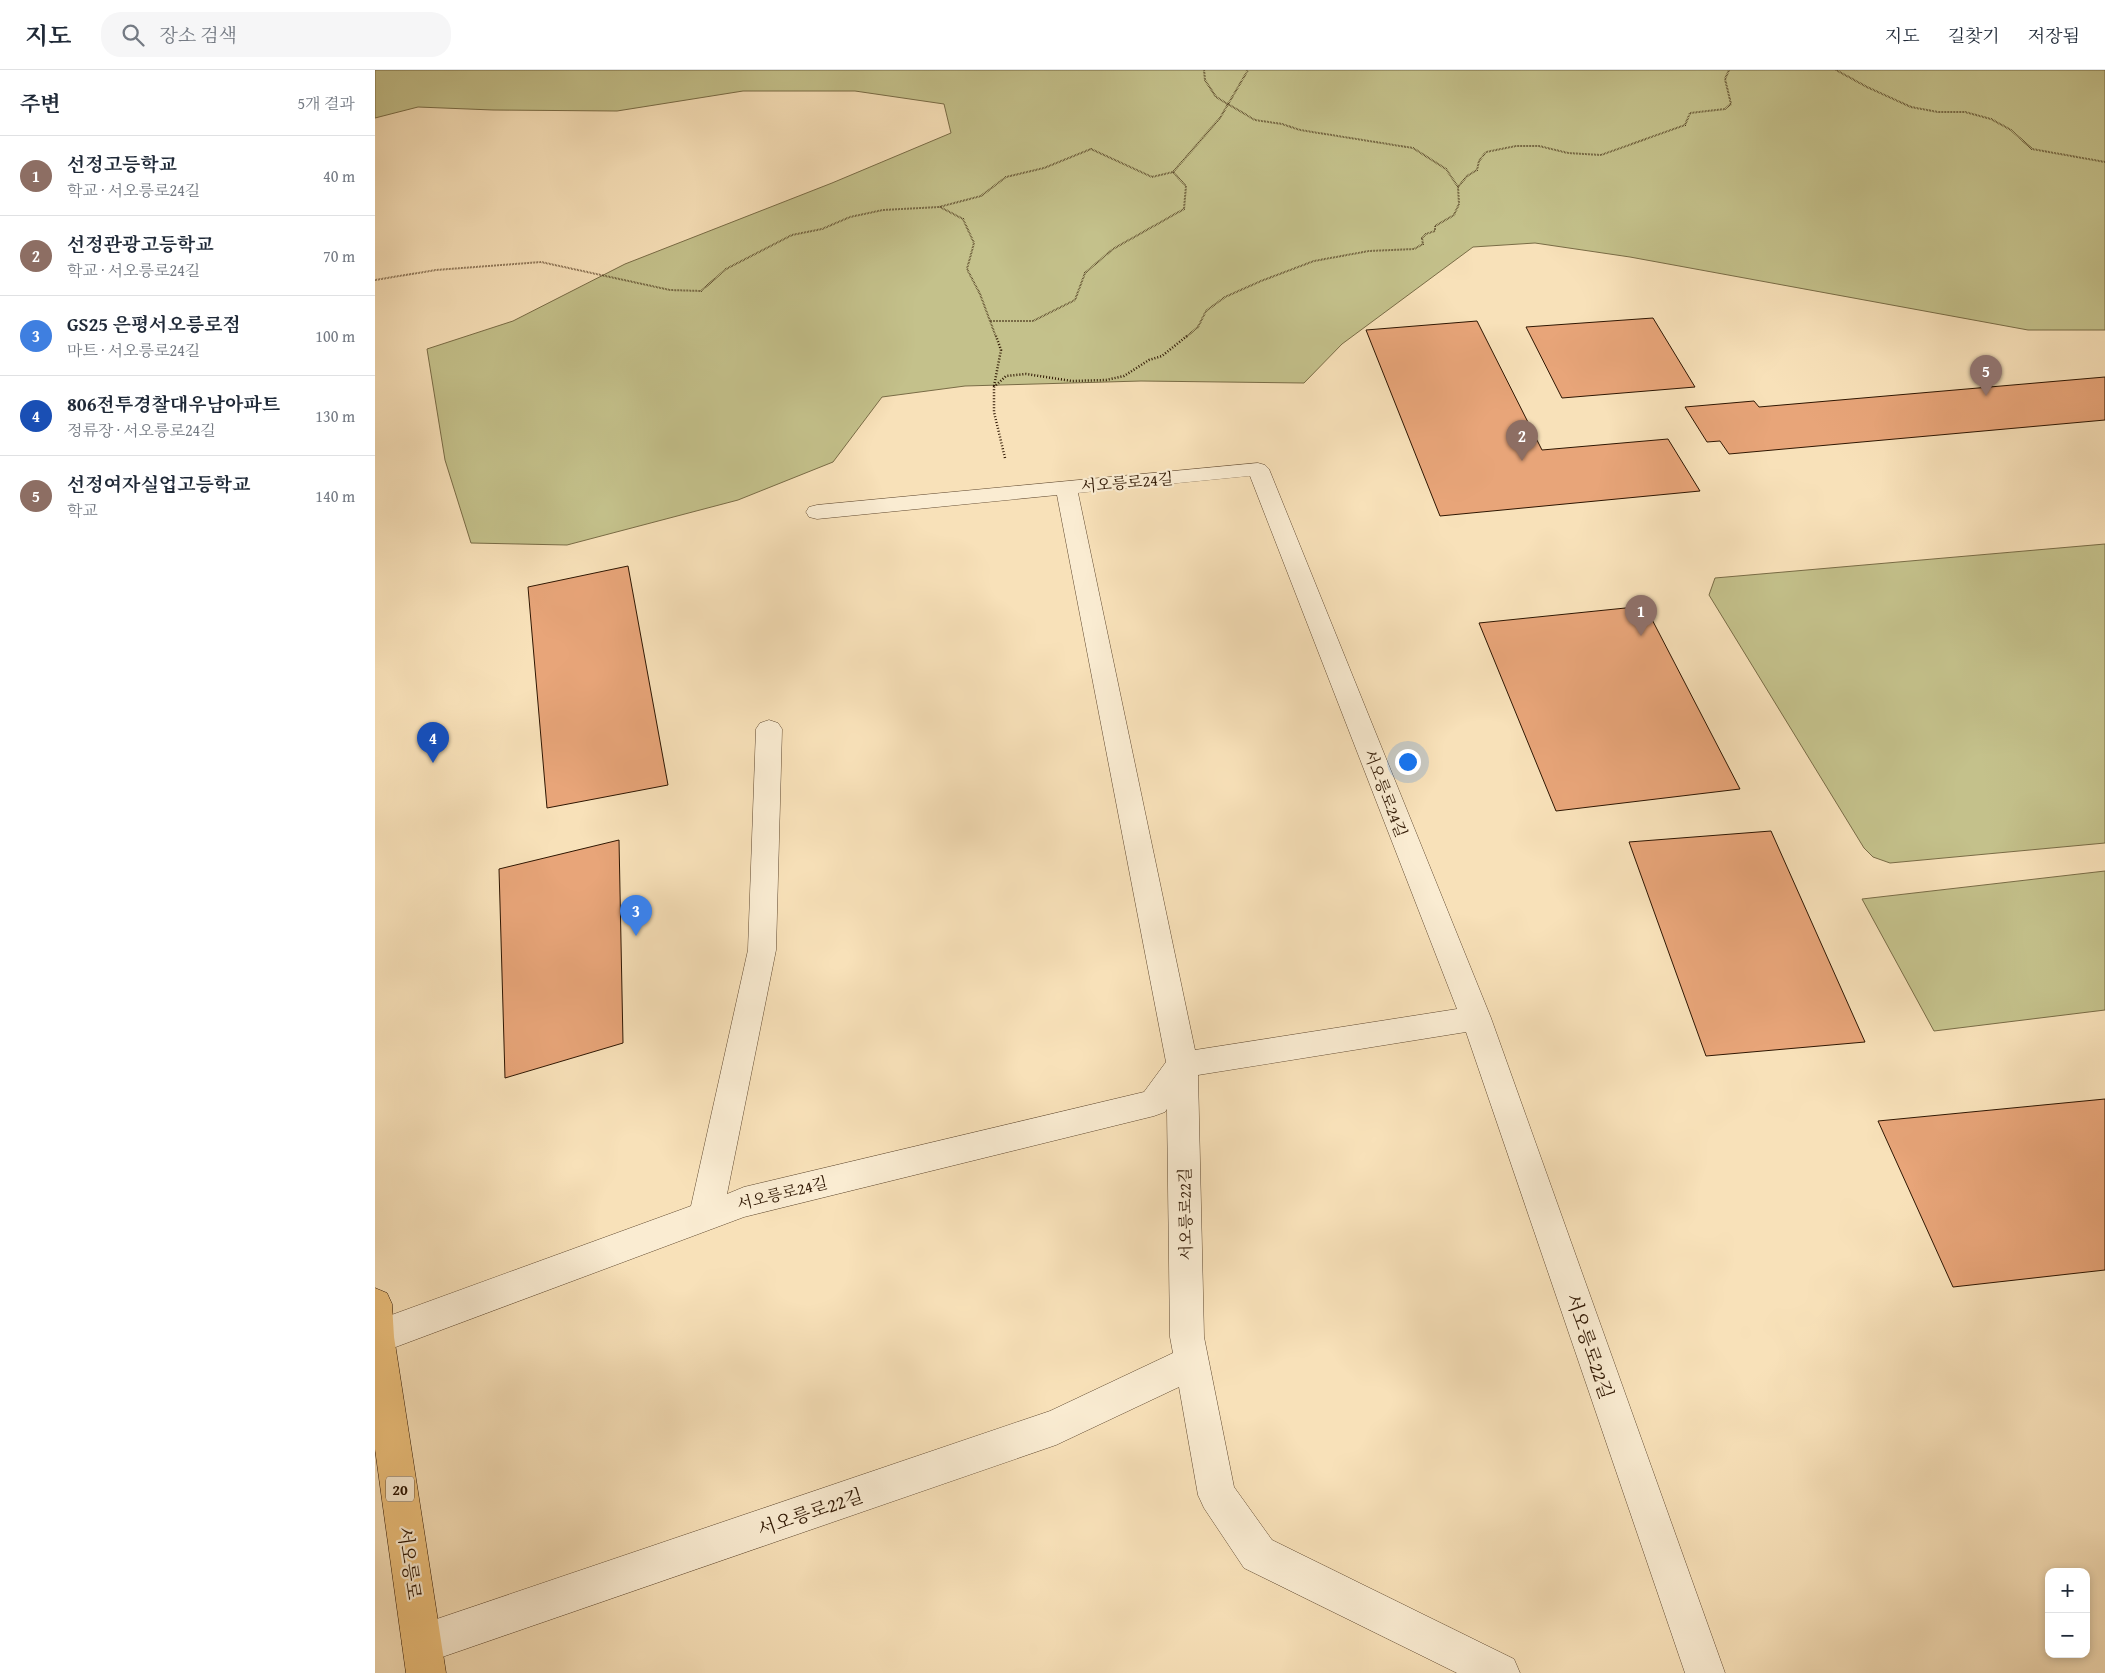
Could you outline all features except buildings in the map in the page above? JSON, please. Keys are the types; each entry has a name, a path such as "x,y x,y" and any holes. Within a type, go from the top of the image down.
{"main road":[{"name":"서오릉로","path":"376,1321 424,1659"}],"street":[{"name":"서오릉로24길","path":"817,512 1258,469 1476,1018"},
{"name":"서오릉로24길","path":"376,1321 744,1202 1154,1104 1182,1065 1066,488"},
{"path":"706,1215 762,950 769,729"},
{"path":"1182,1065 1476,1018"},
{"name":"서오릉로22길","path":"1476,1018 1705,1673"},
{"name":"서오릉로22길","path":"1182,1065 1187,1337 1217,1495 1258,1554 1500,1673"},
{"name":"서오릉로22길","path":"424,1659 1056,1427 1191,1362"}],"path":[{"path":"994,387 1006,376 1026,374 1072,381 1106,380 1124,376 1149,360 1162,356 1198,327 1206,311 1225,297 1313,261 1369,251 1414,249 1423,244 1422,238 1426,234 1435,231 1435,226 1454,215 1459,204 1458,187 1446,169 1413,148 1300,130 1282,124 1255,120 1216,97 1205,80 1204,70"},
{"path":"375,280 436,270 541,262 670,290 701,291 725,269 791,235 822,229 850,218 883,210 939,207 981,196 1006,177 1043,168 1091,149 1152,177 1173,172 1220,118 1248,70"},
{"path":"1458,187 1467,176 1477,170 1479,161 1486,152 1516,146 1531,146 1568,153 1601,156 1685,125 1690,113 1725,109 1731,104 1725,79 1729,70"},
{"path":"1835,70 1911,107 1938,112 1965,112 1991,119 2011,130 2032,149 2105,162"},
{"path":"990,321 1033,321 1075,300 1085,273 1113,249 1184,209 1186,186 1173,172"},
{"path":"939,207 963,219 974,243 967,269 980,294 1001,350 994,387 994,412 1013,493"}],"shaded area":[{"path":"375,70 2105,70 2105,330 2028,330 1630,257 1535,243 1473,247 1342,344 1304,383 1141,381 965,386 882,397 833,462 738,500 567,545 471,543 445,460 427,349 513,321 625,264 832,183 951,133 944,104 855,91 743,91 617,111 418,107 375,118"},
{"path":"2105,544 2105,843 1890,863 1873,857 1864,848 1709,595 1715,578"},
{"path":"2105,871 2105,1010 1934,1031 1862,899"}],"place":[{"name":"선정여자실업고등학교","path":"1986,396"},
{"name":"선정관광고등학교","path":"1522,461"},
{"name":"선정고등학교","path":"1641,636"},
{"name":"806전투경찰대우남아파트","path":"433,763"},
{"name":"GS25 은평서오릉로점","path":"636,936"}]}
